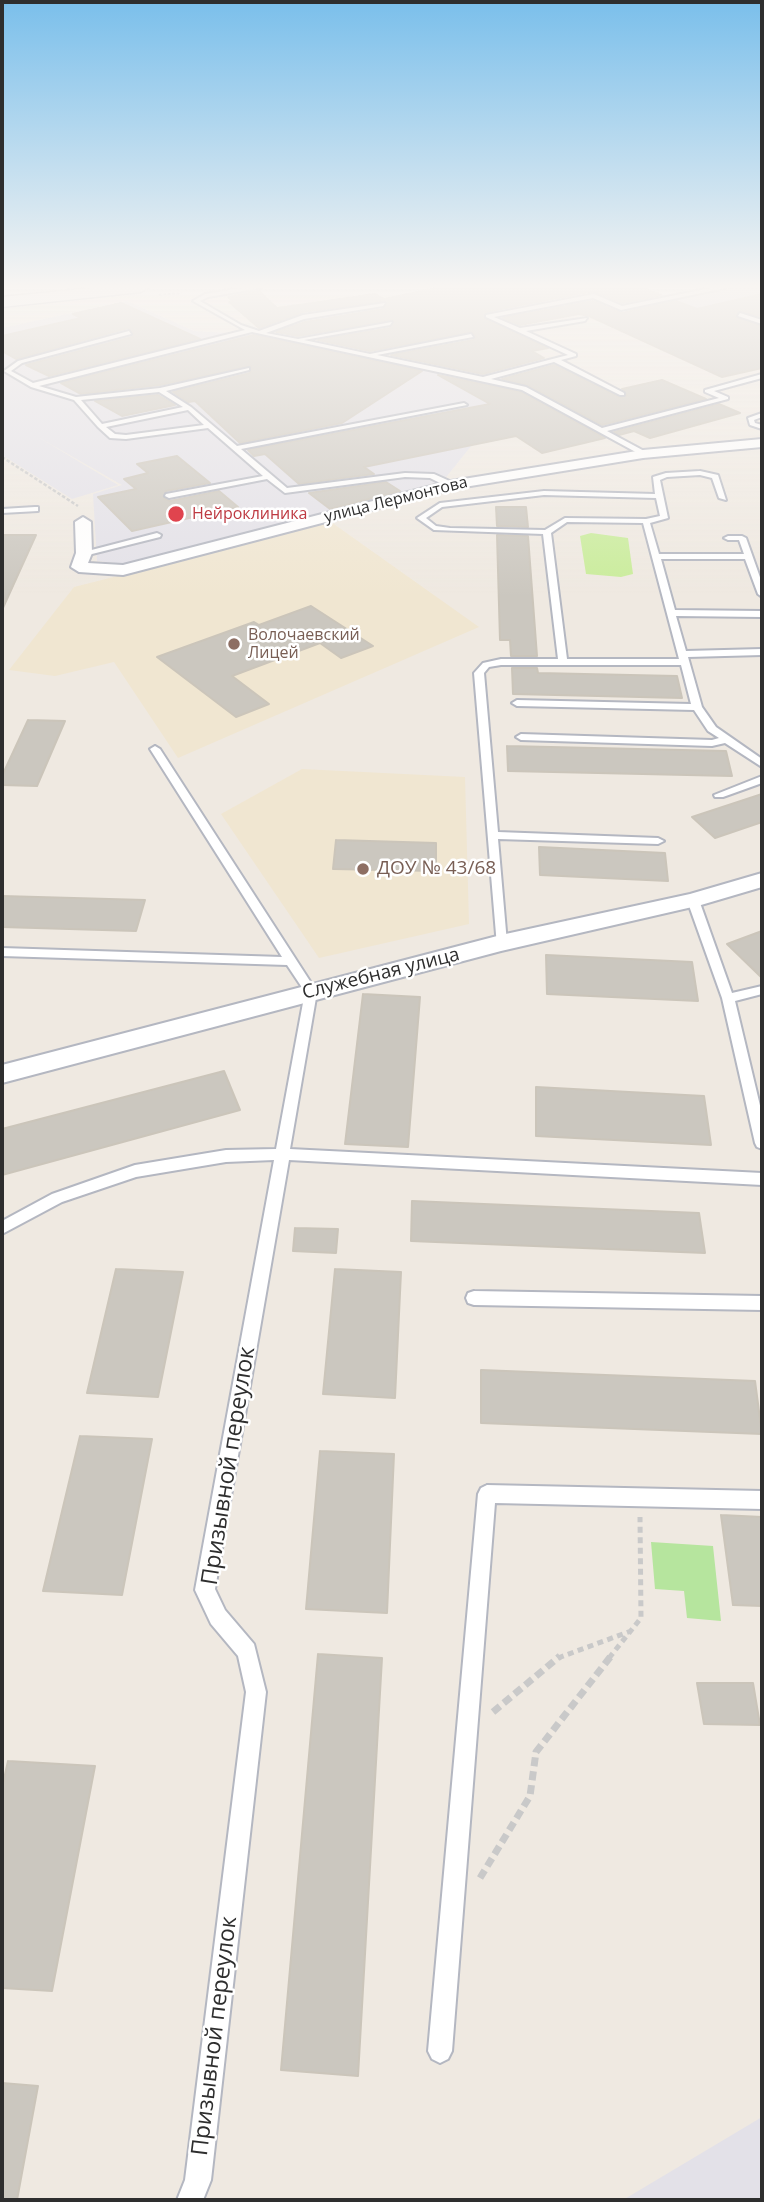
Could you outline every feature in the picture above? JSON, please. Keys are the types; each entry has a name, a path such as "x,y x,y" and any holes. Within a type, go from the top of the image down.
{"street":[{"name":"улица Лермонтова","path":"84,553 79,567 123,570 451,485 643,454 762,443"},
{"path":"83,522 84,553"},
{"name":"Служебная улица","path":"2,1074 500,943 692,900 762,880"}],"lane":[{"path":"49,391 76,399 153,391"},
{"path":"161,391 189,408 289,492 405,475 431,476 451,485"},
{"path":"529,391 643,454"},
{"path":"616,391 622,394"},
{"path":"603,430 726,398 708,391"},
{"path":"76,399 92,421 113,436 126,437 211,426"},
{"path":"237,448 464,404"},
{"path":"100,426 189,408"},
{"path":"762,415 750,419 752,424 762,427"},
{"path":"659,496 544,492 440,505 421,518 434,528 450,530 547,532 565,520 646,521 664,518 656,480 666,475 700,473 715,477 723,498"},
{"path":"169,496 268,477"},
{"path":"2,511 35,509"},
{"path":"646,521 697,707 712,729 762,764"},
{"path":"547,532 563,662"},
{"path":"84,553 157,535"},
{"path":"728,538 742,538 762,594"},
{"path":"654,556 748,557"},
{"path":"670,613 762,614"},
{"path":"500,943 479,673 486,665 501,662 682,658 762,652"},
{"path":"517,703 697,707"},
{"path":"520,737 712,743 728,739"},
{"path":"155,749 310,992"},
{"path":"719,795 762,779"},
{"path":"492,835 658,841"},
{"path":"692,900 728,998 762,1143"},
{"path":"2,952 288,961"},
{"path":"728,998 762,990"},
{"name":"Призывной переулок","path":"194,2190 256,1692 247,1651 218,1617 205,1590 310,992"},
{"path":"2,1228 57,1198 135,1171 226,1156 281,1154 762,1179"},
{"path":"474,1298 762,1303"},
{"path":"440,2051 487,1494 762,1500"}],"path":[{"path":"2,457 82,509 83,522"},
{"path":"472,1891 530,1796 536,1752 641,1618 640,1497"},
{"path":"467,1731 563,1654 631,1631"}],"shaded area":[{"path":"2,391 516,391 443,481 124,564 97,561 93,494 122,485 38,437 118,485 72,499 2,455"},
{"name":"Волочаевский Лицей","path":"331,522 479,627 178,758 114,662 55,676 9,670 74,587"},
{"name":"ДОУ № 43/68","path":"302,769 465,777 469,924 319,958 221,814"},
{"path":"762,2117 762,2200 623,2200"}],"green space":[{"path":"591,533 628,538 633,574 621,577 586,574 580,536"},
{"path":"651,1542 713,1546 721,1621 687,1618 684,1591 655,1589"}],"building":[{"path":"75,391 109,391 81,394"},
{"path":"392,391 342,423 240,443 195,401 188,402 173,392"},
{"path":"466,391 521,392 605,438 542,453 516,436 364,467 374,474 299,484 265,454 254,456 248,450 490,404"},
{"path":"538,391 606,391 619,397 627,395 623,391 687,391 706,399 602,425"},
{"path":"158,395 175,405 122,416 95,401"},
{"path":"719,404 740,413 650,438 634,431 619,435 614,432"},
{"path":"177,456 210,483 166,491 164,498 170,501 219,491 238,507 132,531 98,497 136,489 124,479 148,473 137,464"},
{"path":"386,482 400,491 330,509 309,493"},
{"path":"496,507 526,507 528,527 497,526"},
{"path":"2,535 36,535 2,610"},
{"path":"497,535 528,536 537,656 511,656 510,640 500,640"},
{"path":"311,606 373,646 341,658 320,643 232,676 269,704 236,717 157,657 254,622 259,625"},
{"path":"512,668 537,668 538,673 677,676 682,698 513,694"},
{"path":"28,720 65,721 37,786 2,785 2,776"},
{"path":"507,746 726,751 732,776 508,771"},
{"path":"762,794 762,822 715,838 692,817"},
{"path":"336,840 436,843 436,871 333,869"},
{"path":"539,847 665,853 668,881 540,875"},
{"path":"2,896 145,900 136,931 2,927"},
{"path":"762,931 762,978 727,944"},
{"path":"546,955 692,962 698,1001 547,994"},
{"path":"363,994 420,997 408,1147 345,1144"},
{"path":"224,1071 240,1110 2,1175 2,1129"},
{"path":"536,1087 704,1096 711,1145 536,1136"},
{"path":"412,1201 699,1213 705,1253 411,1241"},
{"path":"295,1228 338,1229 336,1253 293,1251"},
{"path":"116,1269 183,1272 158,1397 87,1393"},
{"path":"335,1269 401,1272 395,1398 323,1394"},
{"path":"481,1370 755,1381 762,1434 481,1423"},
{"path":"80,1436 152,1439 122,1595 43,1591"},
{"path":"320,1451 394,1454 387,1613 306,1609"},
{"path":"721,1515 762,1517 762,1606 733,1605"},
{"path":"318,1654 382,1658 358,2076 281,2070"},
{"path":"697,1683 753,1683 760,1725 704,1724"},
{"path":"8,1761 95,1766 52,1991 2,1988 2,1788"},
{"path":"2,2083 38,2086 17,2200 2,2200"}],"place":[{"name":"Нейроклиника","path":"176,514"},
{"name":"Волочаевский Лицей","path":"234,644"},
{"name":"ДОУ № 43/68","path":"363,869"}]}
